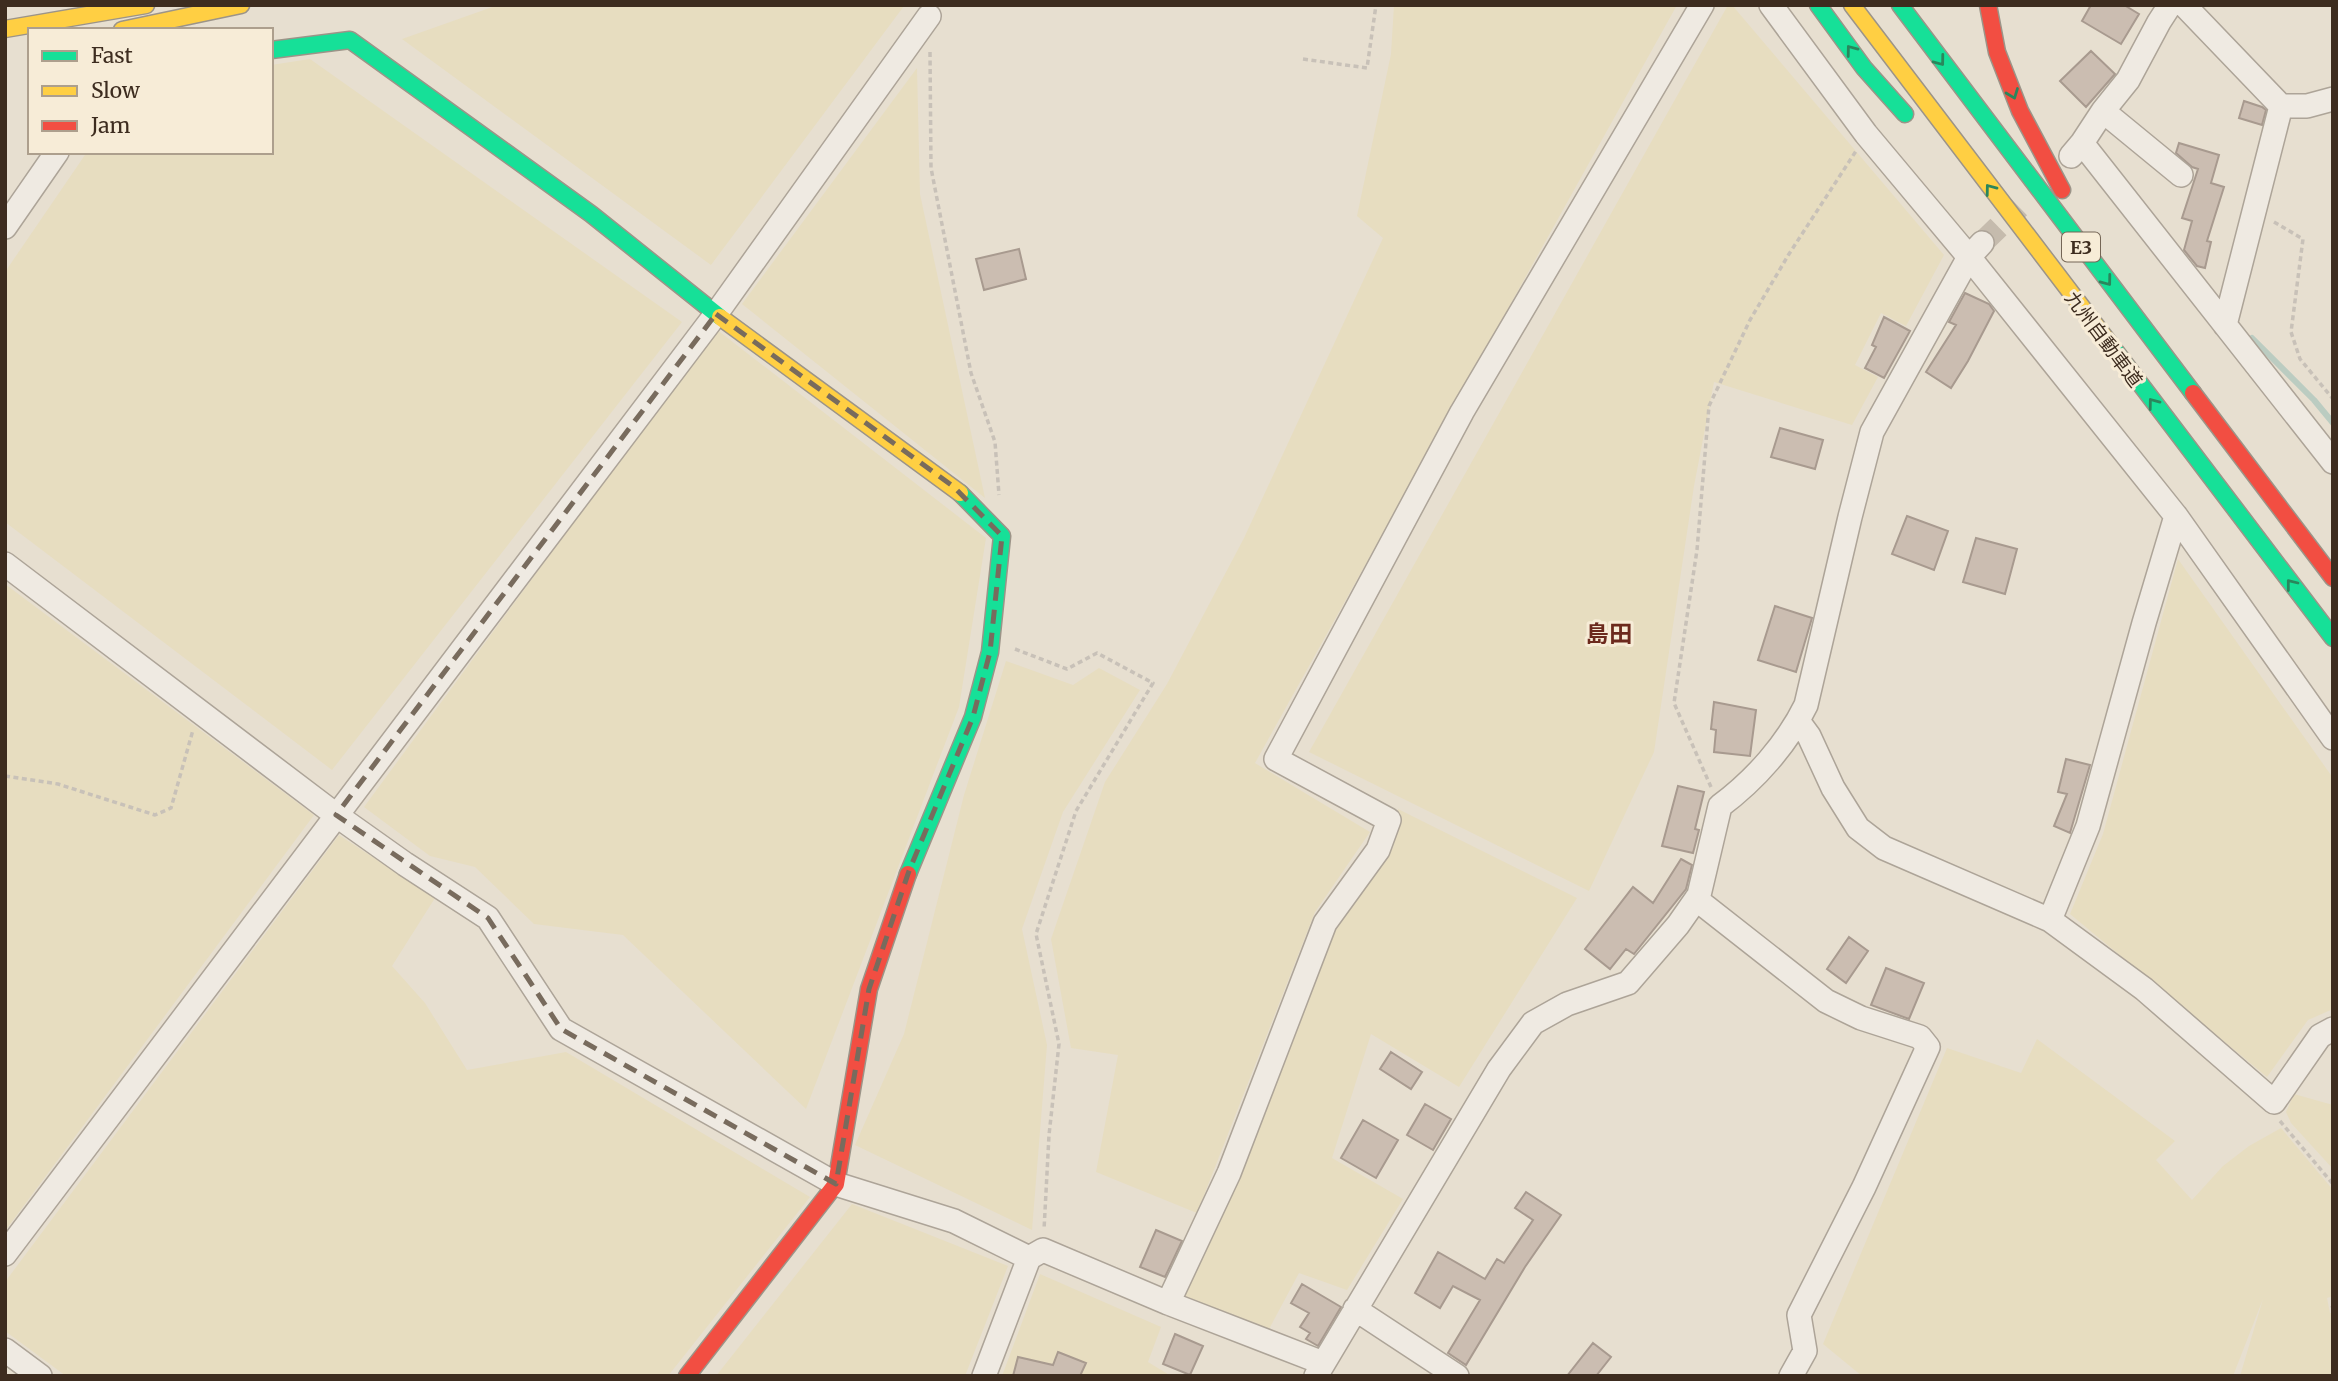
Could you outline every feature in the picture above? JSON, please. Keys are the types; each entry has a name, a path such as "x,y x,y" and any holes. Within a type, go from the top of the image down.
{"main road":[{"path":"5,29 146,5"},
{"path":"133,28 241,5"},
{"path":"1818,5 1864,68 1920,131"},
{"name":"九州自動車道","path":"1852,5 2333,638"},
{"name":"九州自動車道","path":"1900,5 2333,578"},
{"path":"1987,5 1997,52 2020,111 2070,201"},
{"path":"273,50 350,40 591,214 716,314 954,487 1002,536 990,652 973,717 909,871 869,989 836,1184 687,1376"},
{"path":"1976,194 2106,340"},
{"path":"2092,232 2264,487"}],"street":[{"path":"1168,1303 1229,1173 1325,923 1378,850 1389,820 1276,759 1462,412 1702,5"},
{"path":"1771,5 1866,134 1976,250 2176,516 2333,738"},
{"path":"2170,5 2128,80 2076,150 2225,325 2333,462"},
{"path":"2184,5 2281,106 2307,106 2333,99"},
{"path":"5,1254 716,314 929,16"},
{"path":"2225,325 2281,106"},
{"path":"2103,111 2181,175"},
{"path":"5,227 56,154"},
{"path":"5,564 336,815 488,918 561,1029 836,1184 954,1221 1168,1303 1320,1369 1499,1069 1533,1023 1567,1004 1628,983 1678,925 1699,895 1720,806 1761,768 1798,721 1806,705 1872,432 1976,250"},
{"path":"2050,920 2088,826 2176,516"},
{"path":"1798,721 1809,736 1833,788 1858,828 1884,848 2050,920 2144,989 2274,1102 2320,1036 2333,1029"},
{"path":"1696,900 1826,1001 1861,1018 1920,1037 1928,1047 1864,1187 1799,1315 1805,1351 1791,1376"},
{"path":"984,1376 1036,1254"},
{"path":"1355,1308 1457,1376"},
{"path":"5,1350 40,1376"}],"path":[{"path":"1303,60 1367,68 1376,5"},
{"path":"929,16 931,168 971,373 995,442 999,496"},
{"path":"1720,806 1674,703 1696,550 1709,406 1750,320 1866,134"},
{"path":"2270,219 2303,239 2291,332 2300,359 2333,399"},
{"path":"990,639 1067,669 1097,653 1153,683 1076,811 1036,933 1059,1044 1036,1254"},
{"path":"5,776 58,784 155,815 171,808 198,711"},
{"path":"2274,1102 2281,1123 2333,1184"}],"highlighted area":[{"path":"716,314 954,487 1002,536 990,652 973,717 909,871 869,989 836,1184 561,1029 488,918 336,815"}],"shaded area":[{"path":"498,5 904,6 711,265 402,39"},
{"path":"1394,5 1677,5 1255,763 1370,832 1315,912 1197,1213 1096,1172 1118,1055 1071,1048 1051,939 1105,782 1167,684 1244,538 1383,238 1357,216 1391,54"},
{"path":"1728,5 1732,5 1944,255 1906,326 1881,313 1855,365 1878,377 1852,425 1714,382 1694,486 1654,752 1589,891 1309,752"},
{"path":"310,59 682,322 332,770 5,522 5,272 86,154 273,154 273,65"},
{"path":"917,68 920,194 985,498 742,304"},
{"path":"716,329 986,538 959,707 806,1109 623,935 534,924 475,867 430,856 364,807"},
{"path":"2178,559 2333,778 2333,1009 2308,1020 2267,1077 2070,914 2103,834"},
{"path":"5,584 314,815 5,1231"},
{"path":"1006,661 1073,685 1099,668 1140,690 1063,812 1022,929 1047,1045 1032,1230 855,1145 904,1034 964,795"},
{"path":"1398,809 1577,898 1459,1087 1371,1034 1332,1158 1403,1199 1347,1290 1299,1273 1268,1331 1185,1296 1237,1181 1337,911 1393,848"},
{"path":"339,835 435,898 392,966 425,1003 467,1070 566,1052 810,1197 668,1376 66,1376 5,1331 5,1282"},
{"path":"2037,1039 2175,1141 2156,1160 2192,1200 2223,1166 2249,1146 2281,1128 2333,1190 2333,1296 2327,1298 2330,1313 2333,1313 2333,1376 2240,1376 2263,1299 2233,1376 1862,1376 1823,1344 1947,1048 2021,1073"},
{"path":"2294,1094 2333,1105 2333,1169 2291,1123 2286,1112"},
{"path":"852,1204 1008,1266 965,1376 716,1376"},
{"path":"1040,1274 1161,1327 1148,1362 1171,1376 1002,1376"}],"building":[{"path":"2091,5 2124,5 2139,14 2121,44 2082,21"},
{"path":"2091,51 2115,74 2086,107 2060,81"},
{"path":"2244,101 2266,110 2262,125 2239,118"},
{"path":"2179,143 2219,155 2211,183 2224,187 2207,241 2211,242 2205,268 2197,266 2184,250 2192,221 2182,218 2198,169 2176,153"},
{"path":"1019,249 1026,279 984,290 976,259"},
{"path":"1965,293 1989,304 1994,311 1951,388 1926,372 1956,325 1949,322"},
{"path":"1884,317 1910,331 1884,378 1865,368 1876,347 1872,345"},
{"path":"1780,428 1823,440 1815,469 1771,457"},
{"path":"1907,516 1948,531 1934,570 1892,554"},
{"path":"1976,538 2017,549 2005,594 1963,582"},
{"path":"1775,606 1812,618 1796,672 1758,660"},
{"path":"1714,702 1756,710 1750,756 1714,752 1716,730 1711,729"},
{"path":"2066,759 2090,765 2070,833 2054,826 2067,794 2058,792"},
{"path":"1678,786 1704,792 1695,829 1699,830 1693,853 1662,846"},
{"path":"1681,859 1692,865 1686,889 1634,954 1626,949 1610,969 1585,949 1633,887 1653,903"},
{"path":"1849,937 1868,951 1846,983 1827,969"},
{"path":"1886,968 1924,983 1909,1019 1871,1005"},
{"path":"1391,1052 1422,1072 1411,1089 1380,1069"},
{"path":"1425,1104 1451,1119 1433,1150 1407,1135"},
{"path":"1363,1120 1398,1140 1376,1178 1341,1158"},
{"path":"1526,1192 1561,1215 1525,1267 1466,1365 1448,1353 1480,1300 1453,1286 1440,1308 1415,1293 1438,1252 1485,1279 1497,1259 1504,1263 1533,1220 1515,1208"},
{"path":"1156,1230 1182,1241 1165,1277 1140,1267"},
{"path":"1302,1284 1341,1307 1318,1346 1306,1339 1310,1333 1300,1327 1309,1313 1291,1303"},
{"path":"1175,1334 1203,1346 1190,1375 1163,1364"},
{"path":"1593,1343 1611,1357 1596,1376 1567,1376"},
{"path":"1058,1352 1086,1363 1080,1376 1013,1376 1018,1357 1053,1365"}],"waterway":[{"path":"2252,338 2314,400 2333,423"}],"tunnel":[{"path":"1982,243 2019,207"}],"traffic: fast":[{"path":"1818,5 1864,68 1905,114"},
{"path":"1900,5 2193,393"},
{"path":"273,50 350,40 591,214 720,317"},
{"path":"2110,344 2333,638"},
{"path":"908,874 973,717 990,652 1002,536 960,493"}],"traffic: slow":[{"path":"5,29 146,5"},
{"path":"132,28 241,5"},
{"path":"1852,5 2110,344"},
{"path":"720,317 960,493"}],"traffic: jam":[{"path":"1988,5 1997,52 2020,111 2062,190"},
{"path":"2193,393 2333,578"},
{"path":"687,1376 836,1184 869,989 908,874"}],"district":[{"name":"島田","path":"1609,633"}]}
